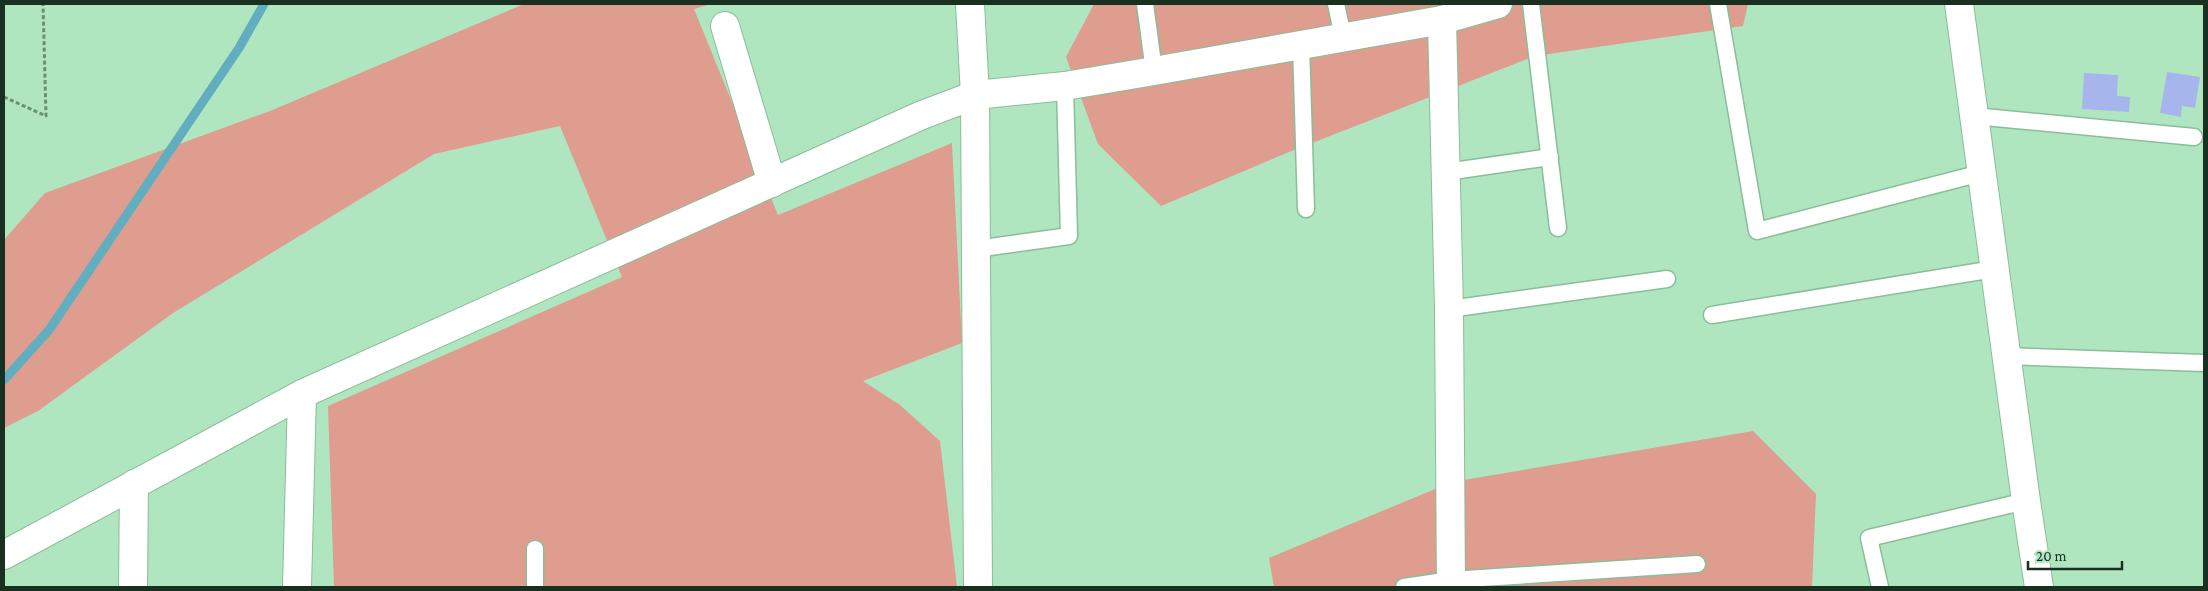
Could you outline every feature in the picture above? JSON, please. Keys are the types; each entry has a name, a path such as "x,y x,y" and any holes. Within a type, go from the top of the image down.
{"street":[{"path":"970,4 975,95 978,587"},
{"path":"4,555 302,394 922,115 975,95 1065,86 1154,71 1343,37 1498,4"},
{"path":"1959,4 2026,501 2040,587"},
{"path":"1449,14 1446,172 1451,584"},
{"path":"725,26 772,184"},
{"path":"297,587 302,394"},
{"path":"133,587 134,484"}],"lane":[{"path":"1144,4 1154,71"},
{"path":"1336,4 1343,37"},
{"path":"1531,4 1558,228"},
{"path":"1718,4 1757,231 1981,173"},
{"path":"1301,44 1306,208"},
{"path":"976,249 1069,236 1065,86"},
{"path":"1974,116 2194,137"},
{"path":"1446,172 1550,156"},
{"path":"1712,315 1994,269"},
{"path":"1449,309 1667,279"},
{"path":"2006,356 2204,363"},
{"path":"1880,587 1869,538 2026,501"},
{"path":"535,549 535,587"},
{"path":"1404,587 1697,564"}],"path":[{"path":"4,97 46,116 43,4"}],"shaded area":[{"path":"524,4 711,4 694,9 778,215 952,143 962,343 863,381 900,405 940,441 957,587 334,587 328,406 622,277 560,126 434,154 173,313 38,411 4,428 4,240 45,193 270,111"},
{"path":"1094,4 1748,4 1743,26 1535,56 1289,152 1161,206 1098,144 1066,57"},
{"path":"1753,431 1816,494 1812,587 1274,587 1269,558 1452,482"}],"building":[{"path":"2167,72 2200,77 2195,108 2182,106 2181,117 2160,113"},
{"path":"2084,73 2118,75 2117,96 2130,97 2129,112 2082,109"}],"waterway":[{"path":"4,380 49,330 239,48 264,4"}]}
